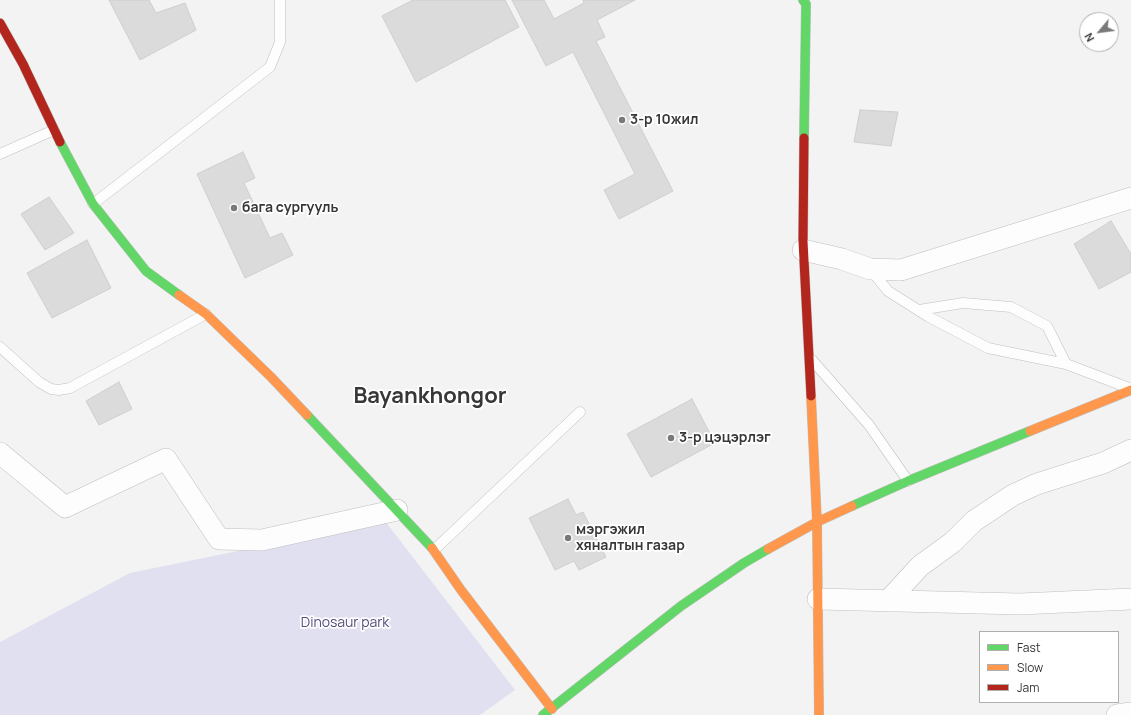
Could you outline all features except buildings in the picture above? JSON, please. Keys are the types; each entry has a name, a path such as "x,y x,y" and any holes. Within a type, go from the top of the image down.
{"street":[{"path":"804,0 806,4 806,11 803,250 817,522 819,715"},
{"path":"0,23 23,64 54,130 93,204 146,271 206,314 271,376 397,510 434,550 461,590 552,709"},
{"path":"803,250 842,259 870,269 901,270 1131,198"},
{"path":"543,715 681,606 744,563 817,522 908,480 1131,390"},
{"path":"888,601 920,566 953,542 974,521 1013,495 1037,484 1103,463 1131,450"},
{"path":"0,453 65,507 166,459 219,539 262,540 397,510"},
{"path":"818,599 1020,604 1131,599"},
{"path":"1117,715 1131,713"}],"lane":[{"path":"93,204 270,67 280,42 280,0"},
{"path":"0,154 54,130"},
{"path":"870,269 888,291 988,348 1066,364 1131,390"},
{"path":"919,310 963,303 1011,307 1047,326 1066,364"},
{"path":"0,347 39,382 51,390 59,390 70,388 206,314"},
{"path":"808,357 869,425 908,480"},
{"path":"434,550 580,412"}],"green space":[{"name":"Dinosaur park","path":"385,521 515,690 480,715 0,715 0,642 130,573"}],"traffic: fast":[{"path":"803,0 806,4 804,138"},
{"path":"60,142 93,204 146,271 179,295"},
{"path":"307,415 432,548"},
{"path":"852,506 908,481 1030,431"},
{"path":"543,715 681,606 744,563 768,549"}],"traffic: slow":[{"path":"179,295 206,314 271,377 307,415"},
{"path":"1030,431 1131,390"},
{"path":"768,549 817,522 811,396"},
{"path":"819,715 817,522 852,506"},
{"path":"432,548 461,590 552,709"}],"traffic: jam":[{"path":"0,23 23,64 60,142"},
{"path":"804,138 803,241 811,396"}],"place":[{"name":"3-р 10жил","path":"622,120"},
{"name":"бага сургууль","path":"234,208"},
{"name":"3-р цэцэрлэг","path":"671,438"},
{"name":"мэргэжил хяналтын газар","path":"568,538"}],"district":[{"name":"Bayankhongor","path":"430,397"}]}
